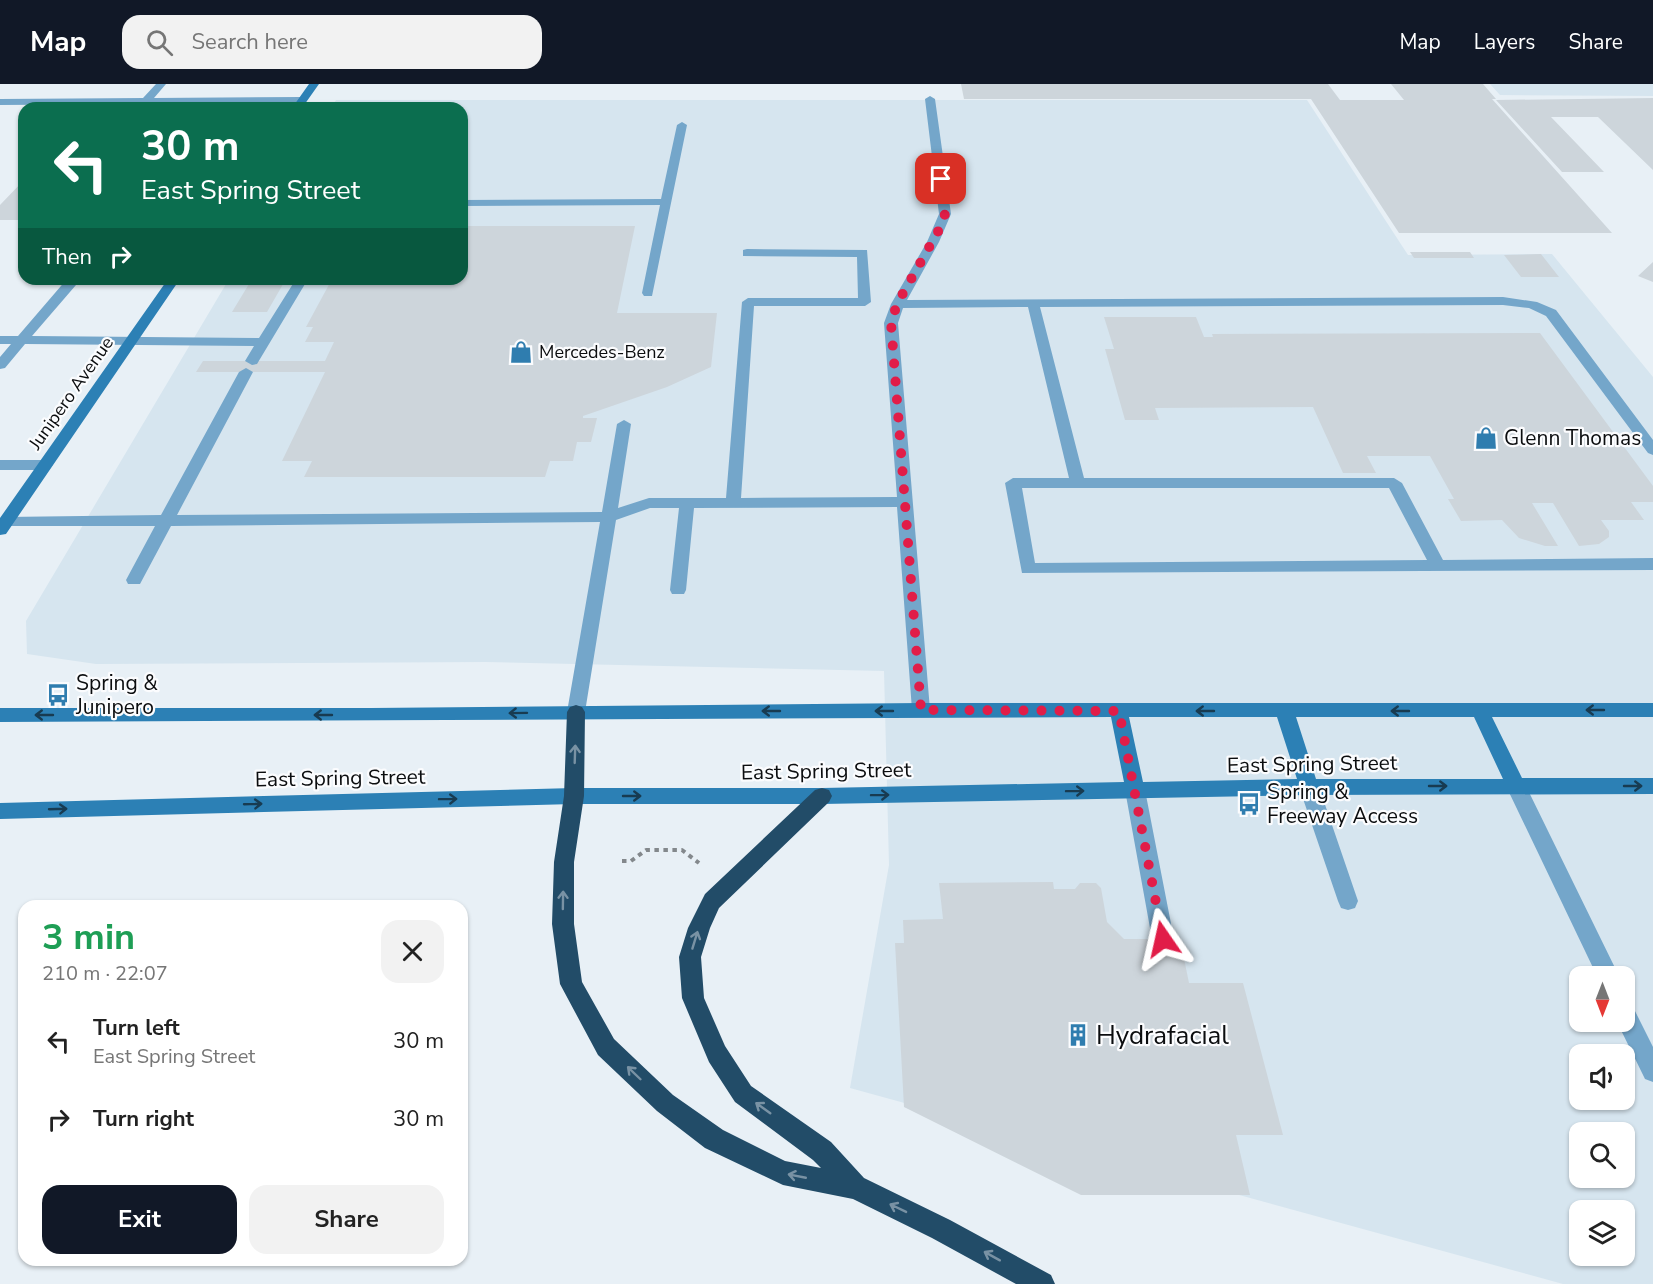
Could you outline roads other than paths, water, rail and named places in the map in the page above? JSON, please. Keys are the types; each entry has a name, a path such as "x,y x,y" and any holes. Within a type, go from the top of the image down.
{"highway":[{"path":"576,712 574,796 564,862 563,924 571,984 606,1047 665,1103 714,1139 783,1173 855,1187 941,1229 1042,1284"},
{"path":"822,796 712,901 699,928 690,957 693,998 717,1054 743,1094 822,1151 855,1187"}],"main road":[{"path":"300,102 314,84"},
{"name":"Junipero Avenue","path":"3,526 170,285"},
{"path":"0,715 371,715 921,710 1653,710"},
{"path":"1284,710 1309,787"},
{"path":"1119,711 1135,790"},
{"path":"1480,711 1516,786"},
{"name":"East Spring Street","path":"0,811 574,796 822,796 1309,787 1653,786"}],"lane":[{"path":"146,101 161,84"},
{"path":"921,710 891,323 897,304 940,228 945,214 930,99"},
{"path":"0,102 168,102"},
{"path":"648,293 682,125"},
{"path":"468,203 666,202"},
{"path":"733,502 748,302 865,302 863,253 747,253"},
{"path":"0,365 69,285"},
{"path":"134,580 262,342 298,285"},
{"path":"897,304 1503,301 1532,305 1551,313 1653,450"},
{"path":"1033,303 1078,483"},
{"path":"0,340 262,342"},
{"path":"576,712 624,424"},
{"path":"0,465 45,465"},
{"path":"1438,566 1394,483 1013,483 1028,569 1438,566 1653,564"},
{"path":"678,590 687,502"},
{"path":"3,526 166,520 609,517 649,503 906,502"},
{"path":"1516,786 1603,966"},
{"path":"1309,787 1348,901"},
{"path":"1135,790 1163,939"},
{"path":"1634,1032 1653,1071"}],"place":[{"name":"Mercedes-Benz","path":"521,352"},
{"name":"Glenn Thomas","path":"1486,438"},
{"name":"Spring & Junipero","path":"58,695"},
{"name":"Spring & Freeway Access","path":"1249,804"},
{"name":"Hydrafacial","path":"1078,1035"}]}
